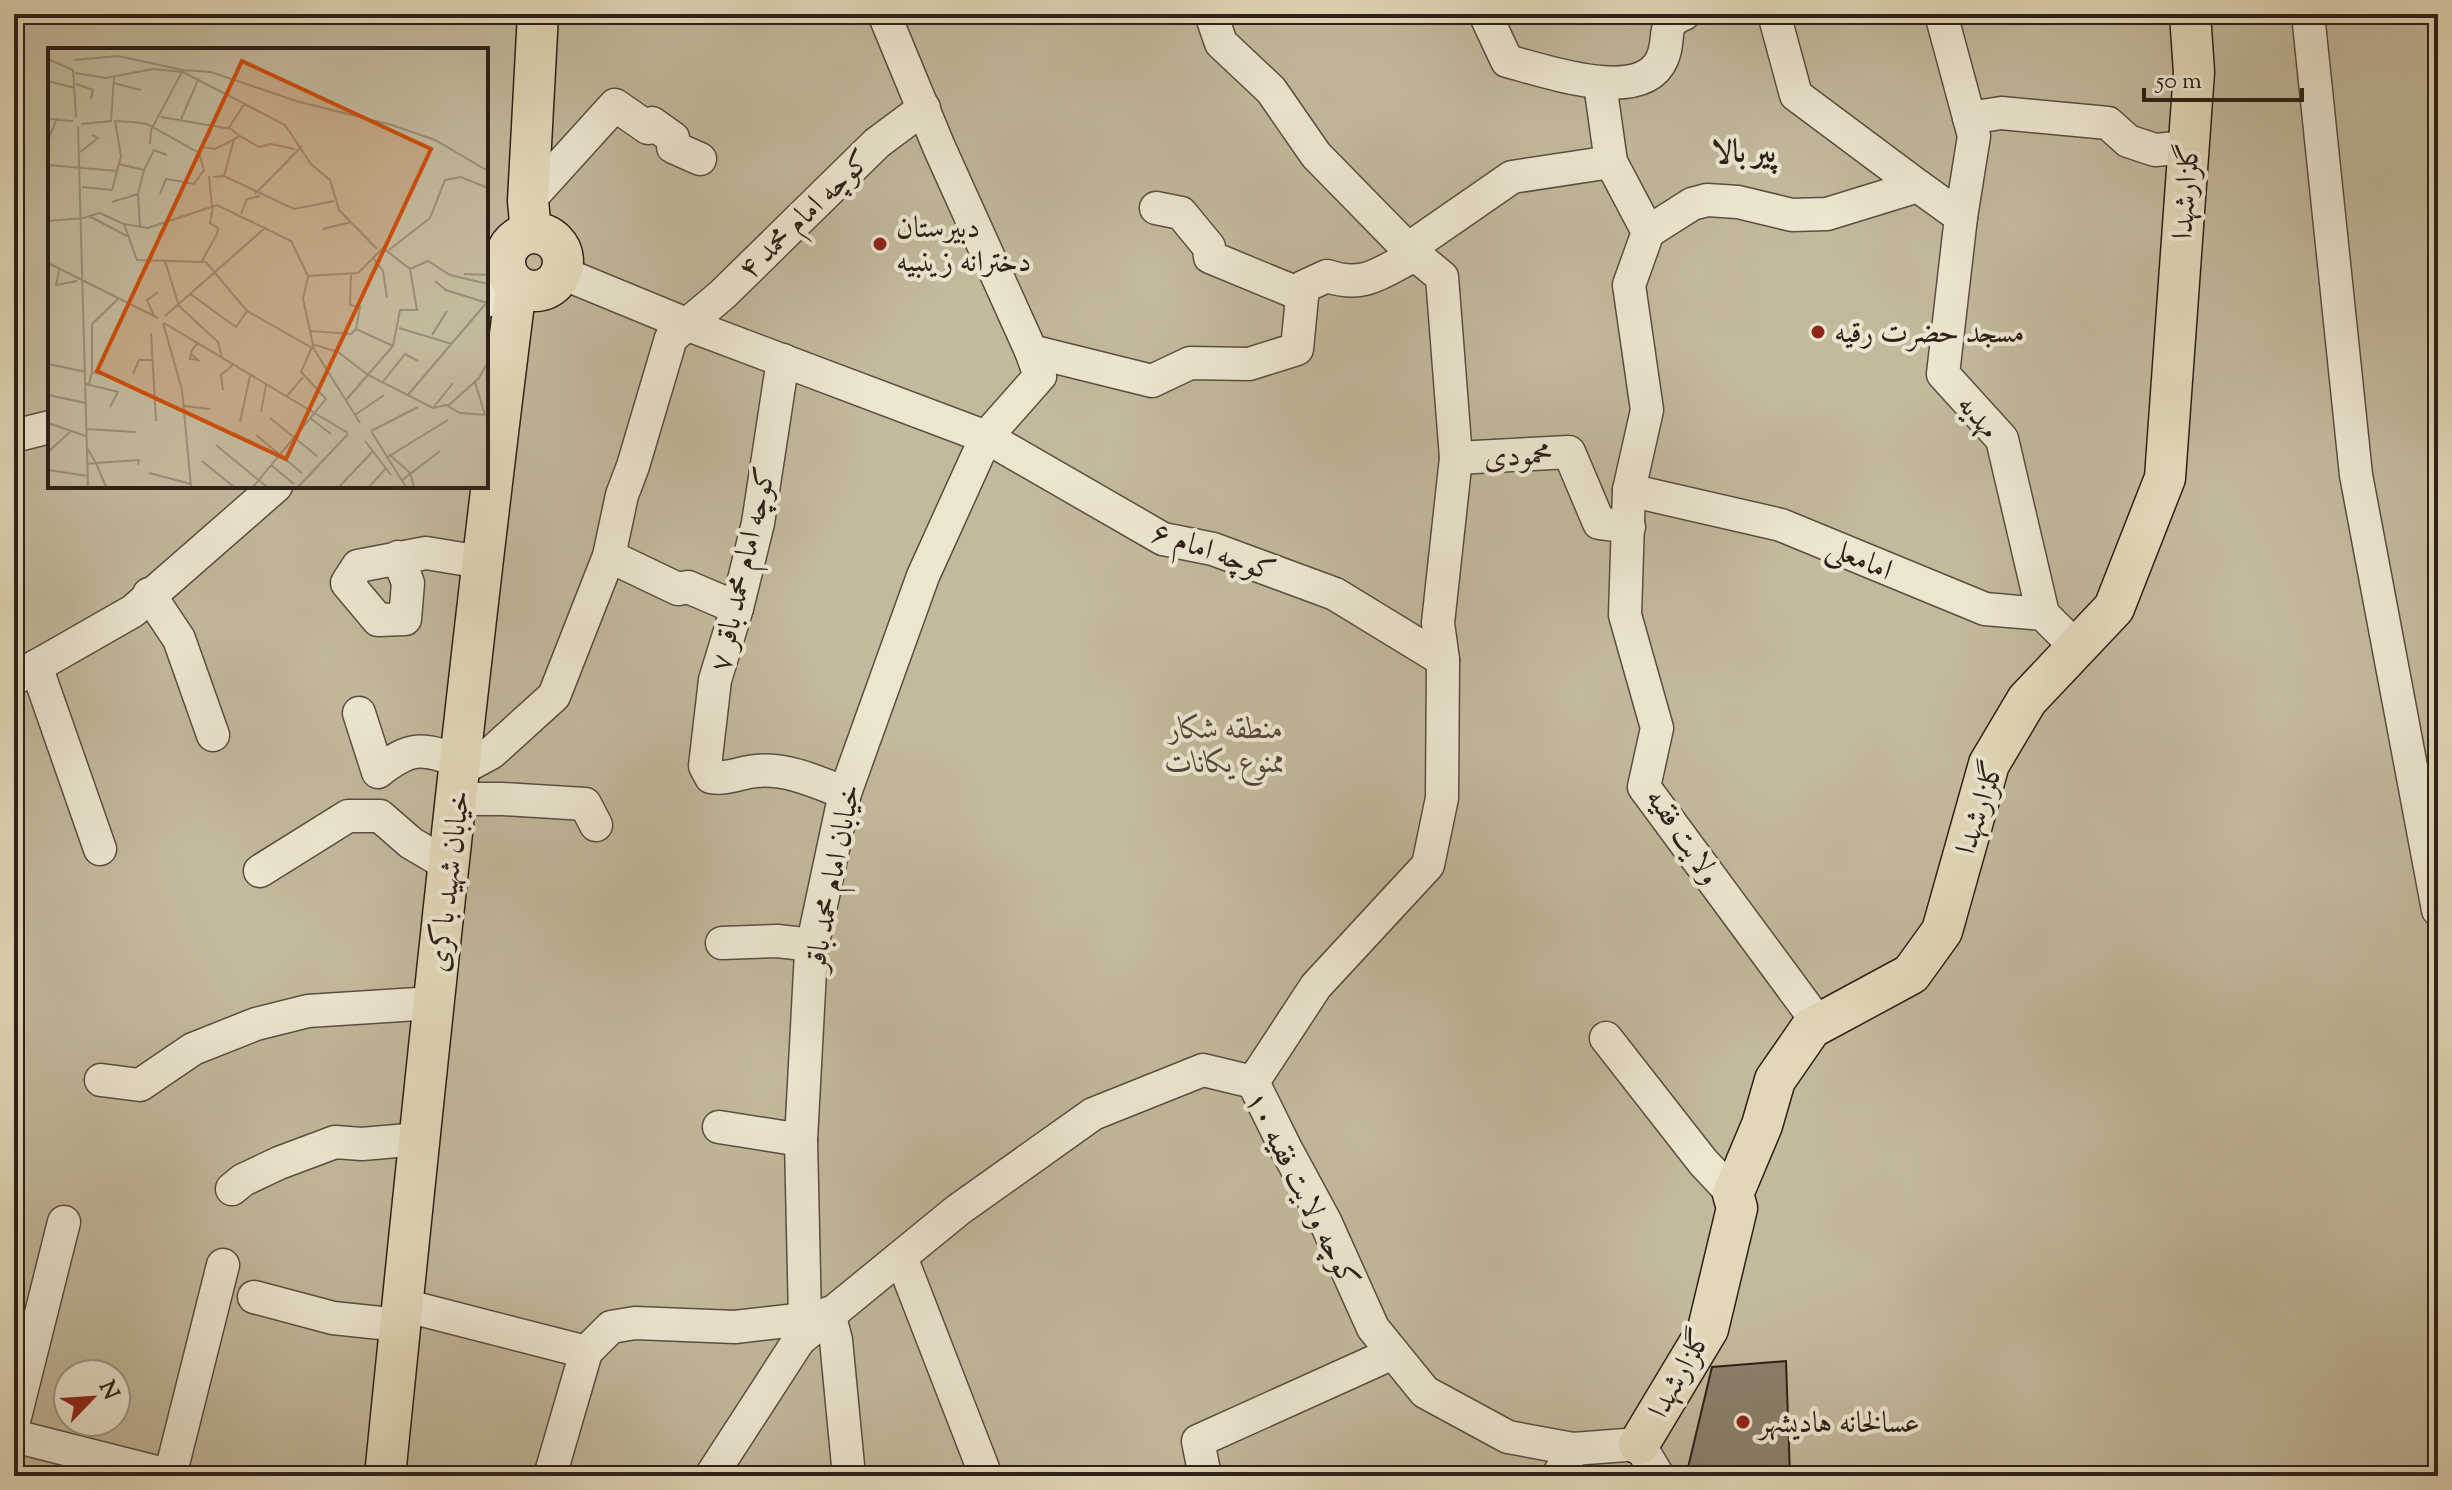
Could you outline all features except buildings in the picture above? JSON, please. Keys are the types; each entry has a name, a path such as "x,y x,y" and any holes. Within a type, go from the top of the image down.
{"main road":[{"path":"504,289 543,291 554,284 562,273 561,249 553,239 542,234 530,217 538,14"},
{"name":"گلزارشهدا","path":"1648,1460 1708,1329 1737,1208 1733,1194 1762,1125 1775,1080 1811,1028 1911,974 1942,931 1989,764 2027,700 2114,608 2165,478 2194,72 2190,14"},
{"name":"خیابان شهید باکری","path":"488,479 506,250 530,217"},
{"name":"خیابان شهید باکری","path":"385,1476 433,1003 460,777 487,488"}],"street":[{"path":"884,14 939,147 1031,351 1152,381 1190,363 1249,364 1297,349 1303,287 1327,276 1346,282 1366,280 1412,252 1512,177 1611,162"},
{"path":"1211,14 1221,43 1271,90 1316,155 1412,252 1442,277 1456,458 1438,623 1443,660 1442,798 1428,865 1316,986 1253,1082"},
{"path":"1485,14 1507,61 1600,84 1649,75 1662,61 1668,24 1671,19 1684,14"},
{"path":"1774,14 1796,95 1961,217"},
{"name":"مهدیه","path":"1941,14 1974,136 1961,217 1943,374 2002,439 2043,614"},
{"path":"2308,14 2356,475 2438,910"},
{"path":"1600,84 1611,162 1648,232 1692,204 1707,200 1738,202 1792,215 1827,214 1918,186"},
{"path":"530,217 615,105 648,128 652,123 673,138 673,147 700,159"},
{"name":"کوچه امام محمد ۴","path":"460,777 554,696 609,556 622,495 671,338 723,294 877,143 924,108"},
{"path":"1969,118 2001,113 2108,123 2128,141 2155,150 2188,147"},
{"path":"1156,208 1181,213 1209,247 1210,257 1302,295"},
{"name":"ولایت فقیه","path":"1648,232 1629,285 1647,410 1629,490 1625,615 1657,728 1644,787 1819,1024"},
{"name":"کوچه امام ۶","path":"562,273 686,324 986,437 1163,539 1213,549 1335,594 1443,660"},
{"name":"خیابان امام محمد باقر","path":"849,1476 836,1340 811,1324 801,1140 813,945 845,793 923,576 986,437 1040,376 1031,351"},
{"name":"کوچه امام محمد باقر ۷","path":"783,360 758,523 715,680 705,766 711,777 719,779 758,771 802,776 845,793"},
{"path":"14,436 48,428"},
{"name":"محمودی","path":"1456,458 1569,452 1599,523 1629,527"},
{"path":"100,849 25,673 133,611 274,488"},
{"name":"امامعلی","path":"1629,490 1781,525 1985,609 2043,614"},
{"path":"398,557 426,553 481,562"},
{"path":"609,556 678,589 688,587 737,608"},
{"path":"149,594 179,639 213,735"},
{"path":"2043,614 2076,647"},
{"path":"359,713 378,772 402,753 430,751 460,777 503,799 585,804 596,825"},
{"path":"260,871 348,816 380,816 411,843 450,866"},
{"path":"722,943 777,941 813,945"},
{"path":"101,1080 140,1085 193,1049 256,1024 308,1011 433,1003"},
{"path":"1606,1038 1703,1162 1733,1194"},
{"name":"کوچه ولایت فقیه ۱۰","path":"811,1324 958,1210 1093,1114 1203,1070 1253,1082 1325,1221 1373,1328 1425,1392 1508,1437 1566,1462 1648,1460"},
{"path":"719,1127 801,1140"},
{"path":"232,1189 243,1180 279,1163 335,1142 362,1144 419,1139"},
{"path":"14,1421 64,1222"},
{"path":"901,1257 986,1476"},
{"path":"14,1436 171,1476 223,1265"},
{"path":"254,1297 333,1318 402,1315 586,1352"},
{"path":"550,1476 586,1352 611,1327 635,1323 735,1327 811,1324"},
{"path":"711,1476 811,1324"},
{"path":"1205,1476 1198,1441 1393,1353"}],"green space":[{"name":"منطقه شکار ممنوع یکانات","path":"14,14 2438,14 2438,1476 14,1476"}],"place":[{"name":"دبیرستان دخترانه زینبیه","path":"880,244"},
{"name":"مسجد حضرت رقیه","path":"1818,332"},
{"name":"عسالخانه هادیشهر","path":"1743,1422"}],"district":[{"name":"پیر بالا","path":"1744,151"}]}
